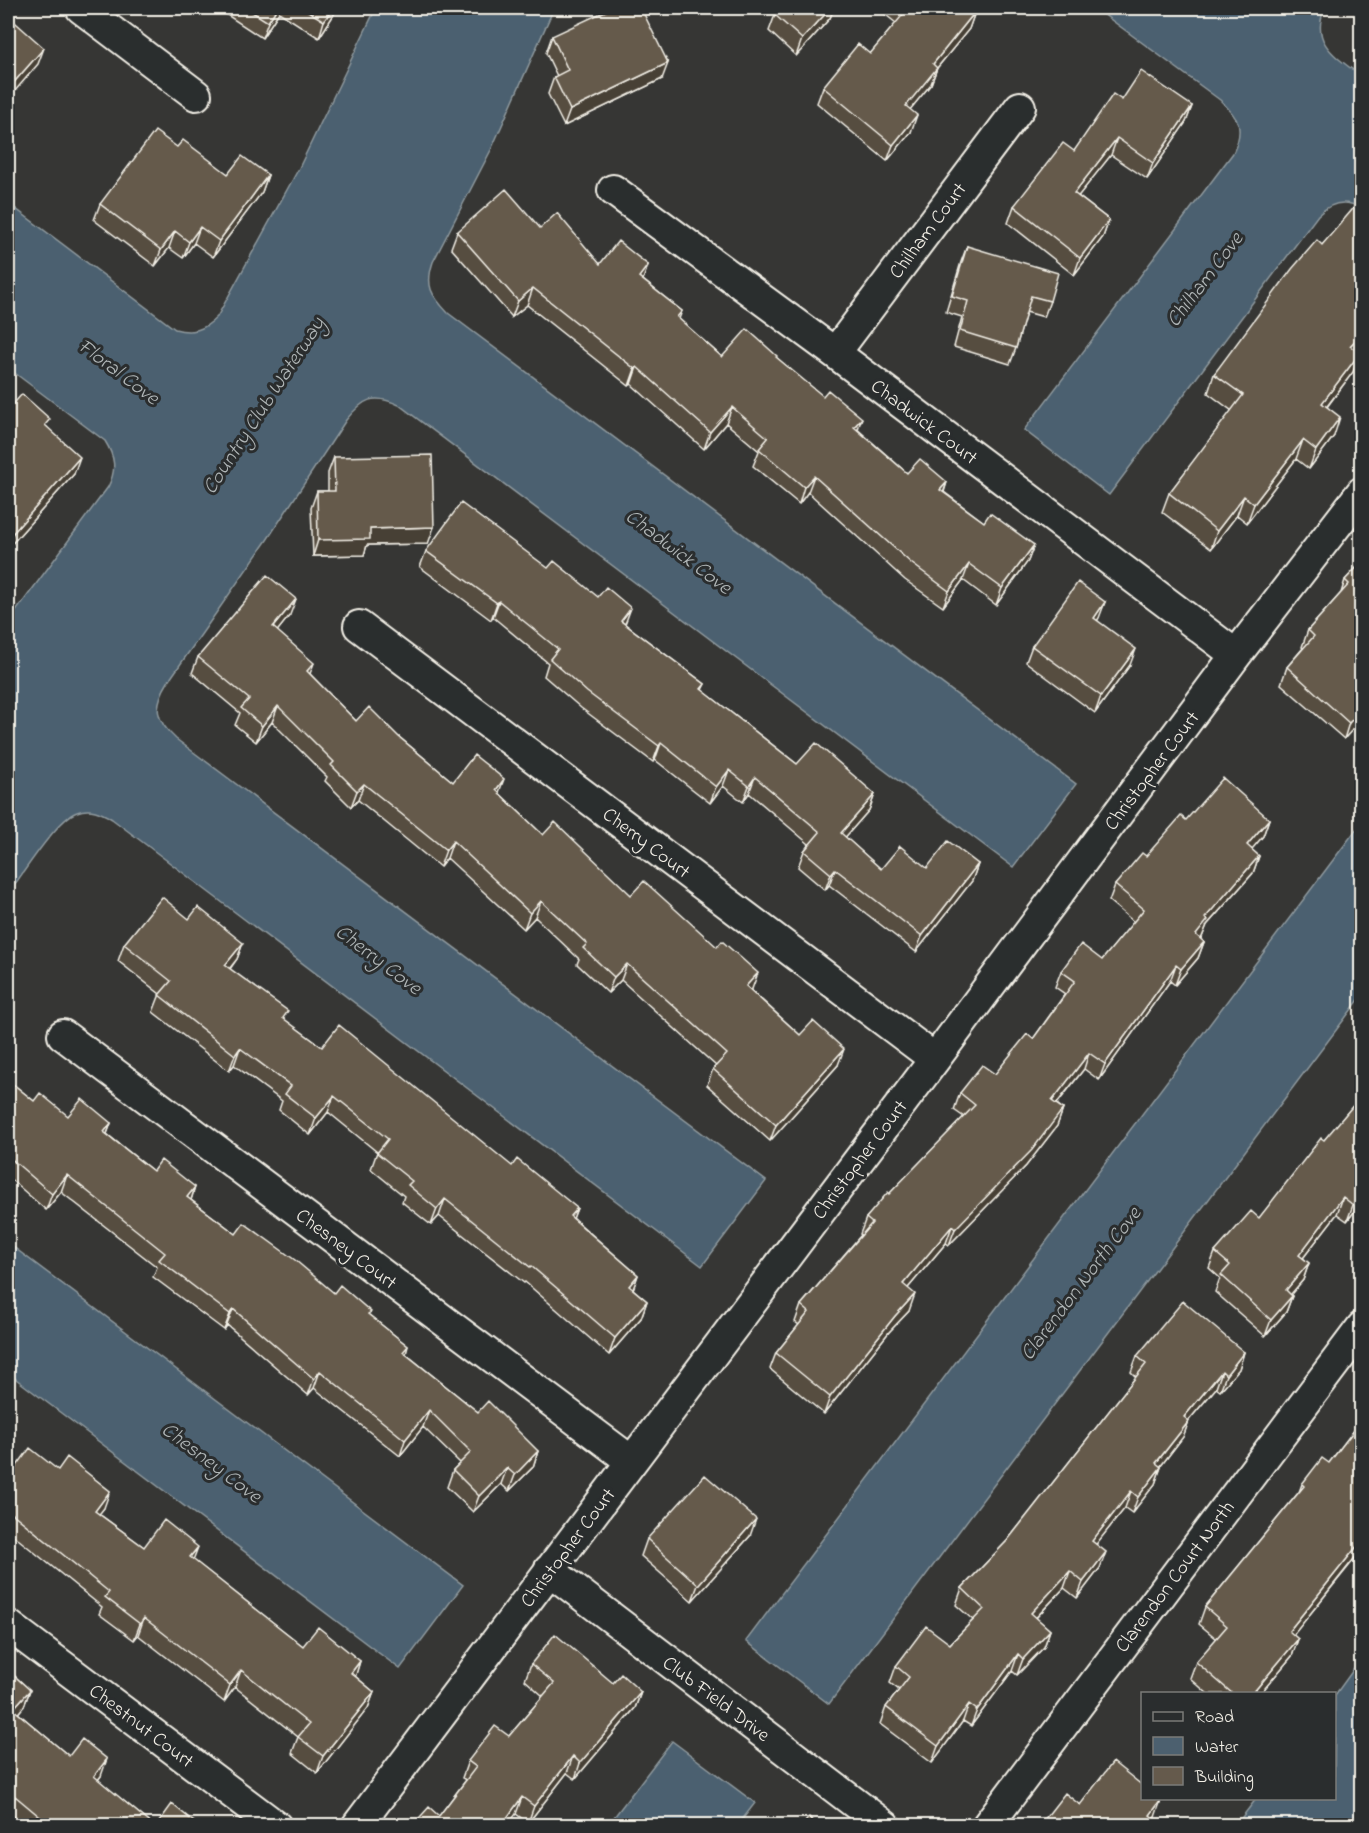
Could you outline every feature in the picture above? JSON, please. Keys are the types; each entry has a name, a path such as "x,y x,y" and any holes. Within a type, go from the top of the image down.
{"street":[{"path":"81,8 196,95"},
{"name":"Chilham Court","path":"835,353 1020,107"},
{"name":"Chadwick Court","path":"613,190 835,353 1236,655"},
{"name":"Christopher Court","path":"357,1826 935,1059 1236,655 1362,492"},
{"name":"Cherry Court","path":"359,626 935,1059"},
{"name":"Chesney Court","path":"63,1035 631,1461"},
{"name":"Clarendon Court North","path":"987,1826 1362,1327"},
{"name":"Club Field Drive","path":"549,1570 885,1826"},
{"name":"Chestnut Court","path":"8,1625 276,1826"}],"water":[{"path":"376,8 554,8 491,150 433,262 430,278 431,290 442,307 1076,784 1013,867 399,405 382,399 369,400 358,407 346,420 267,540 168,682 158,706 160,719 176,739 766,1181 702,1266 104,814 86,810 69,817 50,836 8,894 8,622 108,487 114,469 113,458 105,441 8,368 8,203 175,329 192,331 202,328 217,317 299,168"},
{"name":"Chilham Cove","path":"1095,8 1325,8 1320,31 1323,40 1335,55 1361,76 1361,208 1349,203 1338,203 1318,215 1109,495 1024,430 1233,153 1239,130 1236,118 1220,100"},
{"name":"Clarendon North Cove","path":"1361,823 1361,997 829,1704 746,1641"},
{"name":"Chesney Cove","path":"8,1243 463,1585 400,1669 8,1373"},
{"path":"1361,1659 1361,1825 1236,1825 1255,1800 1336,1800 1336,1694"},
{"path":"672,1741 755,1803 738,1825 608,1825"}],"building":[{"path":"246,8 277,8 268,22"},
{"path":"303,8 333,8 324,21"},
{"path":"612,8 641,8 668,63 570,110 554,77 568,70 552,36"},
{"path":"781,8 831,8 802,39 775,15"},
{"path":"902,8 970,8 975,12 933,64 937,68 906,106 917,115 893,145 823,87 858,44 870,54 906,11"},
{"path":"8,16 44,48 8,89"},
{"path":"1141,71 1192,106 1153,163 1117,138 1074,193 1109,220 1080,258 1014,206 1063,143 1074,151 1113,94 1122,100"},
{"path":"155,131 177,147 183,140 228,174 242,156 268,175 219,241 200,227 189,242 175,231 161,250 100,204"},
{"path":"506,189 540,228 557,213 600,264 618,241 648,265 639,277 682,311 677,317 722,357 747,329 776,357 823,396 828,390 862,418 854,427 907,473 920,459 947,482 940,490 984,522 990,513 1034,545 1002,588 969,564 949,591 911,563 814,476 804,487 759,449 768,438 732,407 710,432 637,367 635,369 533,288 518,301 457,232"},
{"path":"1358,203 1362,205 1362,333 1350,346 1360,353 1322,403 1340,417 1316,450 1303,440 1254,504 1244,496 1217,531 1169,493 1243,395 1214,374 1292,269 1317,240 1322,245"},
{"path":"967,246 1058,273 1050,301 1031,296 1016,348 960,331 968,301 952,296"},
{"path":"22,394 50,419 45,425 80,457 13,533 8,528 8,408"},
{"path":"432,455 434,527 370,529 370,539 318,540 317,491 335,491 334,457"},
{"path":"461,503 548,568 554,561 598,597 606,587 631,608 621,621 705,684 701,689 797,764 816,743 875,794 841,833 881,869 900,846 927,868 948,841 978,864 922,936 835,869 831,874 804,851 820,832 755,777 749,786 729,770 716,787 661,743 659,746 587,692 550,659 558,649 499,601 497,603 426,551"},
{"path":"1362,562 1362,709 1349,723 1287,667 1314,636 1308,630 1349,584 1345,580"},
{"path":"267,575 296,599 273,627 314,663 307,671 356,721 369,707 399,737 453,782 474,755 504,779 496,790 543,835 555,822 631,895 644,881 717,947 722,941 758,973 746,986 800,1035 813,1021 844,1049 776,1125 713,1069 727,1054 627,964 614,977 583,948 587,944 541,901 530,913 453,841 446,850 364,784 357,791 331,765 334,762 278,706 262,726 241,708 249,699 198,657"},
{"path":"1078,582 1105,602 1094,618 1136,649 1101,696 1032,646"},
{"path":"1223,778 1269,819 1247,845 1259,856 1205,918 1208,920 1196,935 1204,942 1181,969 1176,965 1105,1064 1089,1053 1052,1101 1063,1109 1032,1150 955,1229 952,1226 903,1284 915,1294 830,1397 776,1353 809,1312 801,1305 872,1223 866,1218 888,1192 889,1194 975,1105 960,1093 982,1065 995,1074 1027,1034 1033,1039 1075,981 1061,971 1081,944 1102,960 1144,909 1115,885 1142,853 1146,856 1181,816 1186,820"},
{"path":"162,897 189,919 198,907 243,943 225,965 288,1011 283,1018 322,1047 339,1025 512,1166 517,1159 577,1208 570,1216 638,1275 629,1286 647,1301 615,1338 531,1266 445,1199 437,1209 408,1185 412,1181 377,1153 388,1139 334,1096 316,1118 285,1094 291,1086 240,1048 235,1055 159,995 171,981 124,944"},
{"path":"8,1080 34,1101 40,1093 68,1116 82,1099 111,1123 104,1132 153,1171 161,1160 195,1187 187,1197 236,1234 244,1223 295,1260 334,1293 340,1285 371,1312 368,1314 408,1346 403,1352 478,1412 488,1401 538,1451 515,1475 507,1468 479,1496 453,1470 471,1452 429,1410 405,1440 320,1371 314,1379 233,1309 230,1314 159,1260 165,1253 67,1175 52,1194 8,1156"},
{"path":"1362,1095 1362,1193 1353,1205 1343,1197 1299,1255 1309,1263 1286,1290 1292,1296 1271,1320 1221,1275 1230,1265 1215,1252 1251,1211 1259,1218 1321,1138 1324,1140"},
{"path":"1183,1301 1244,1352 1226,1375 1222,1371 1184,1417 1189,1421 1156,1463 1161,1467 1138,1497 1131,1491 1092,1541 1106,1552 1083,1582 1070,1571 1031,1613 1050,1630 1023,1659 1018,1654 977,1710 969,1704 938,1746 886,1707 909,1677 896,1666 926,1626 950,1644 984,1609 962,1588 1007,1541 1146,1364 1137,1356"},
{"path":"1362,1420 1362,1540 1289,1631 1298,1639 1254,1692 1231,1692 1196,1662 1227,1626 1205,1607 1304,1486 1302,1484 1322,1458 1329,1463"},
{"path":"30,1448 58,1470 67,1457 110,1491 95,1511 144,1547 164,1520 198,1547 190,1557 303,1646 318,1627 360,1661 351,1673 374,1692 323,1756 298,1737 309,1724 241,1670 230,1685 144,1618 140,1624 105,1597 109,1592 8,1510 8,1478"},
{"path":"705,1475 756,1519 698,1585 647,1539"},
{"path":"555,1634 613,1683 621,1674 641,1692 580,1763 573,1756 534,1806 522,1797 501,1826 412,1826 429,1807 439,1816 476,1767 468,1761 495,1726 509,1736 554,1683 531,1664"},
{"path":"8,1670 30,1690 13,1709 69,1756 82,1739 107,1759 94,1776 154,1826 51,1826 15,1796 11,1801 8,1799"},
{"path":"1113,1762 1141,1784 1141,1800 1161,1800 1150,1815 1164,1826 1050,1826 1044,1820 1065,1793 1080,1805"},
{"path":"172,1804 199,1826 156,1826"},
{"path":"809,1817 819,1826 802,1826"}],"water label":[{"name":"Floral Cove","path":"119,371"},
{"name":"Country Club Waterway","path":"263,405"},
{"name":"Chadwick Cove","path":"679,551"},
{"name":"Cherry Cove","path":"379,959"}]}
